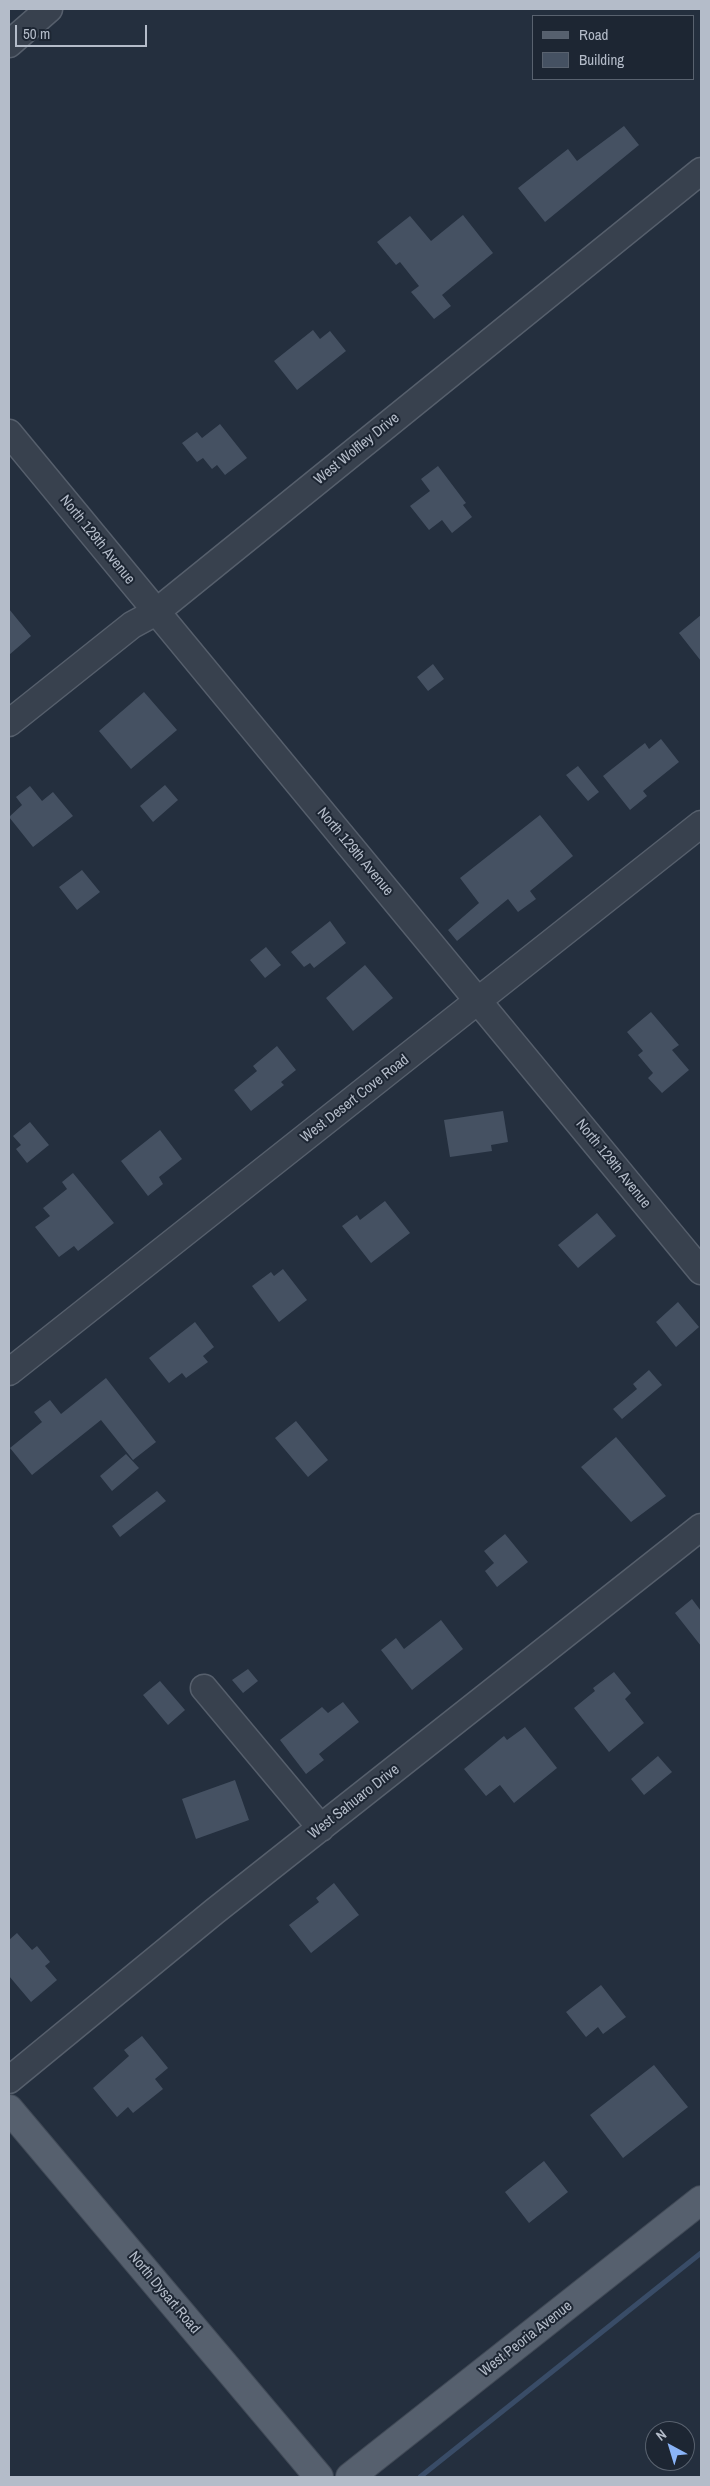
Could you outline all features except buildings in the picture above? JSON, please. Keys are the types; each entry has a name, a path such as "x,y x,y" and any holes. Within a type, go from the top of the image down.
{"main road":[{"name":"North Dysart Road","path":"9,2109 319,2477"},
{"name":"West Peoria Avenue","path":"350,2477 701,2200"}],"street":[{"path":"9,44 49,9"},
{"name":"West Wolfley Drive","path":"9,723 132,626 156,612 701,171"},
{"name":"North 129th Avenue","path":"9,433 701,1271"},
{"name":"West Desert Cove Road","path":"9,1372 701,824"},
{"name":"West Sahuaro Drive","path":"9,2080 55,2040 701,1527"},
{"path":"204,1688 321,1828"}],"waterway":[{"path":"420,2477 701,2253"}]}
